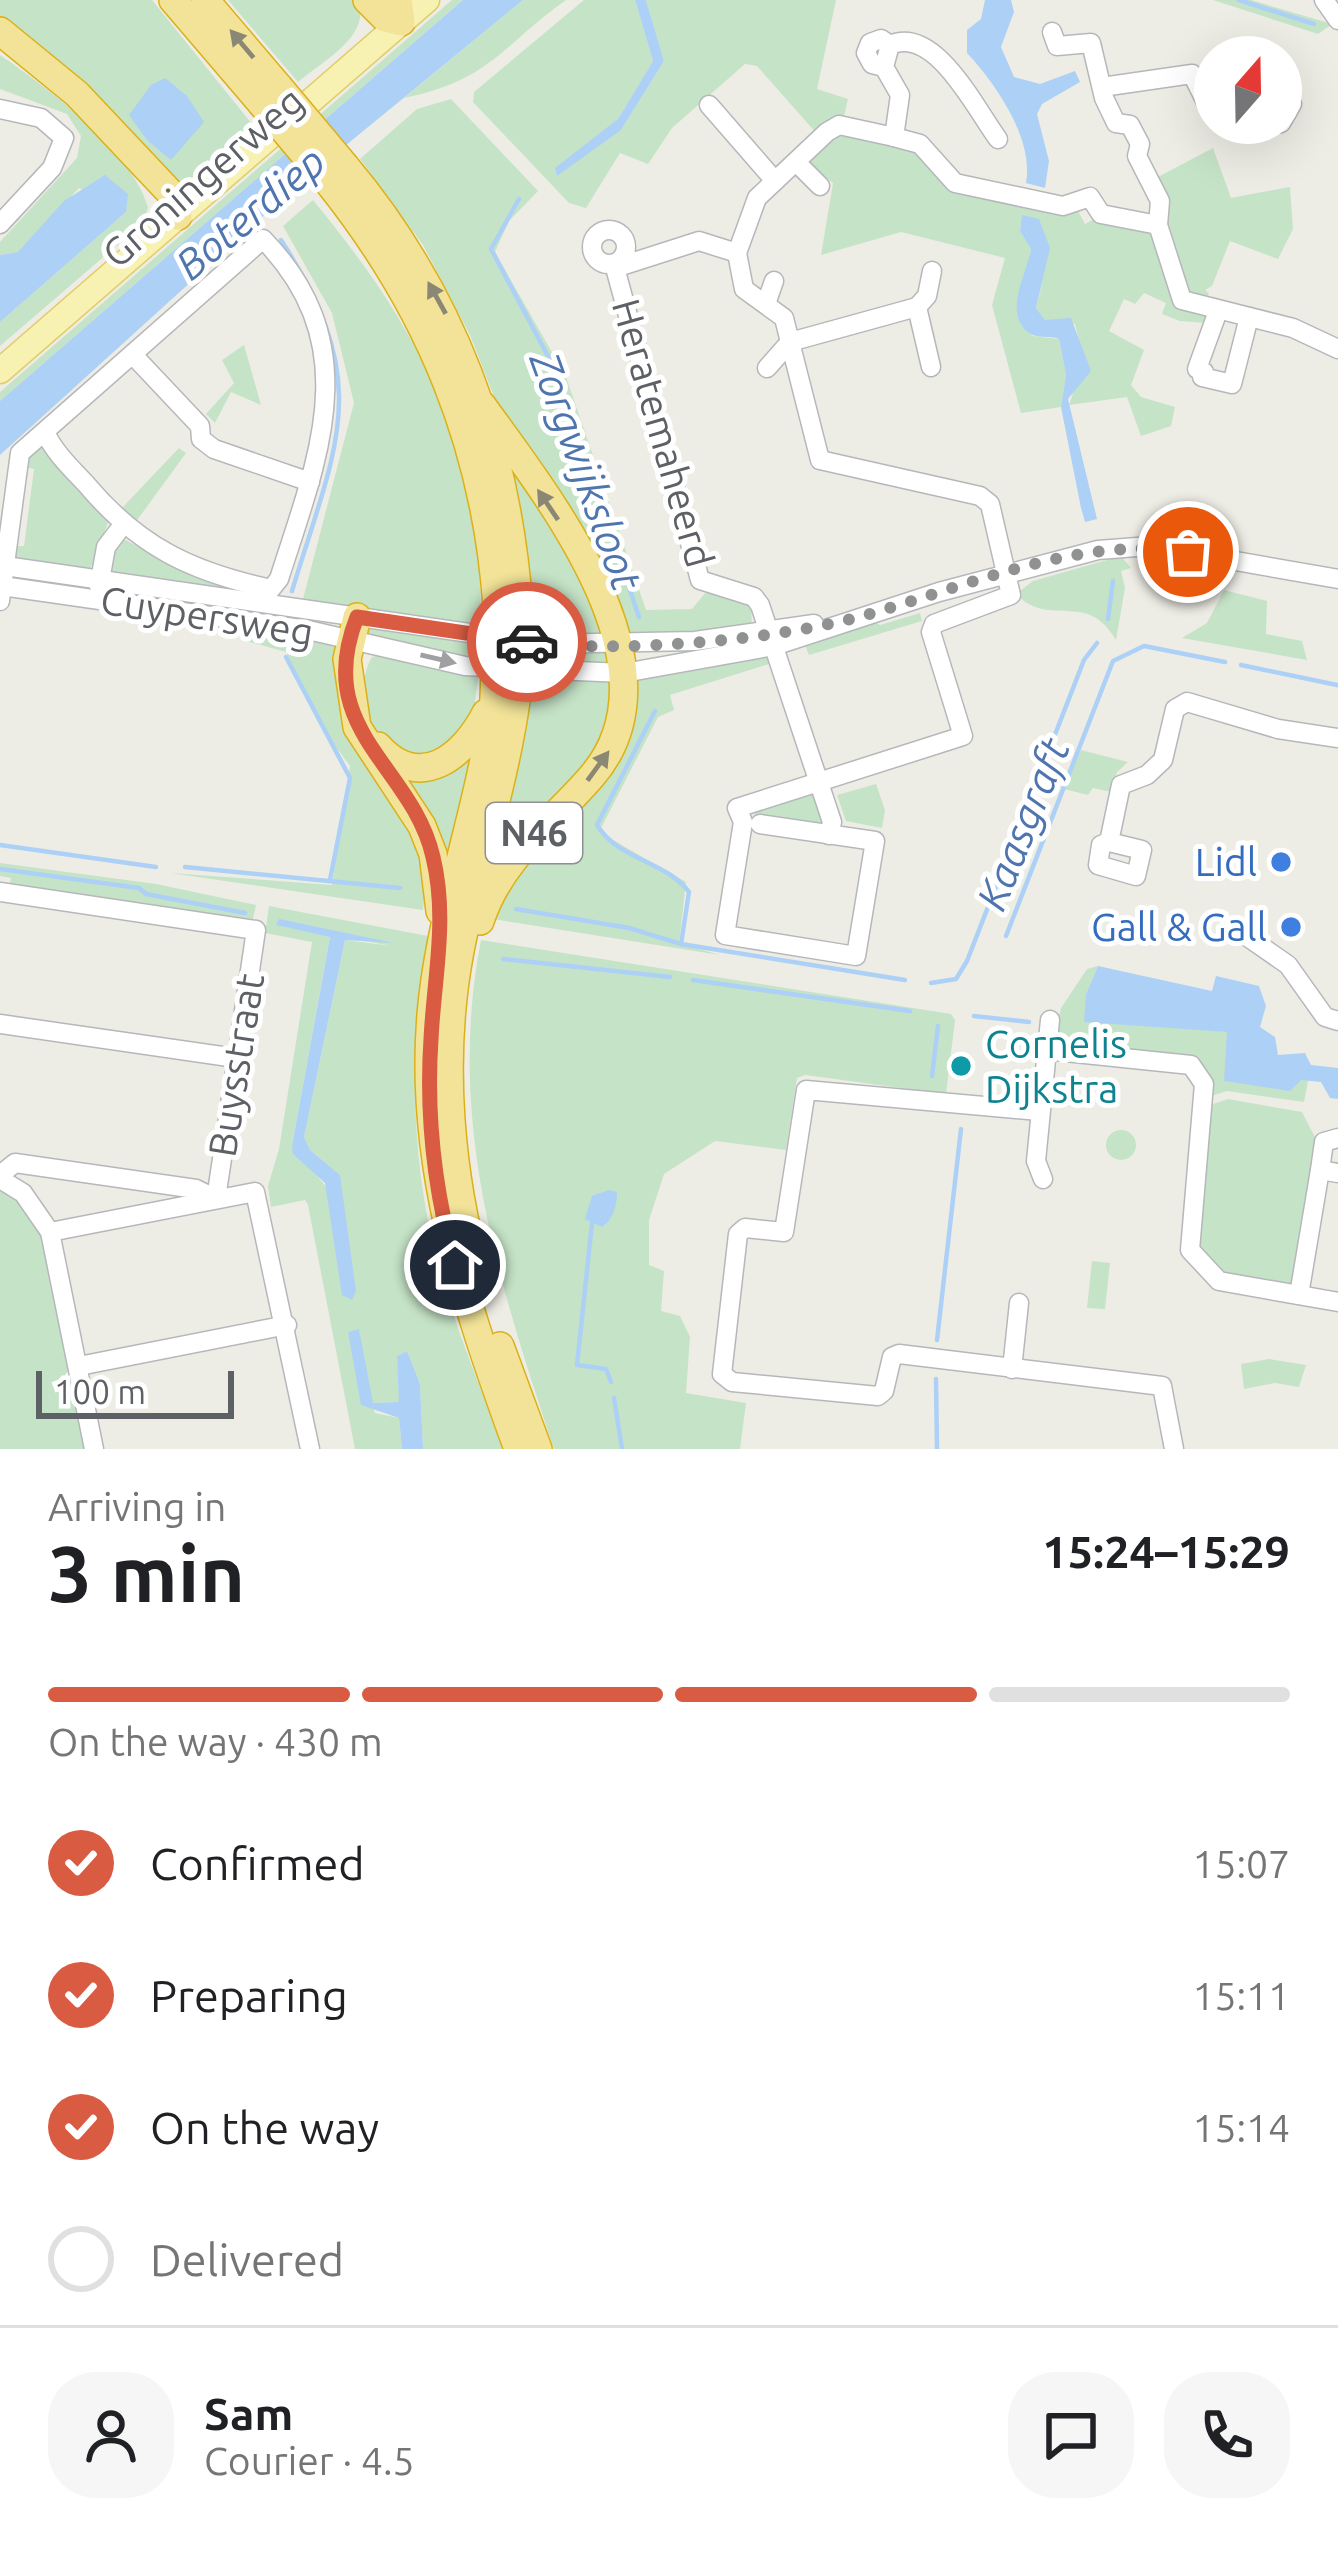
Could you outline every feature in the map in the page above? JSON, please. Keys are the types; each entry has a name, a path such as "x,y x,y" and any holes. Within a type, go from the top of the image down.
{"highway":[{"name":"N46","path":"185,3 423,273 446,314 482,405 506,493 505,700 453,1004 453,1139 465,1229 538,1449"},
{"path":"0,31 77,94 173,208"},
{"path":"0,45 46,78 173,208"},
{"name":"N46","path":"337,175 396,276 451,385 484,497 508,608"},
{"name":"N46","path":"453,1004 485,906 502,874 608,754 618,730 622,659 584,562 482,405"},
{"name":"N46","path":"355,632 358,685 368,725 388,758 407,767 434,768 456,758 505,700"},
{"name":"N46","path":"355,632 348,680 357,727 409,799 433,854 442,946"},
{"name":"N46","path":"505,700 442,946 430,1046 434,1152 447,1237 518,1449"}],"main road":[{"name":"Groningerweg","path":"0,371 398,6"},
{"name":"Groningerweg","path":"0,353 173,208"}],"street":[{"path":"1324,0 1338,20"},
{"path":"1052,32 1057,46 1091,43 1116,123 1130,125 1140,144 1137,156 1160,200 1158,225 1182,300 1293,328 1338,349"},
{"path":"894,137 900,95 884,67 890,45 901,41 932,49 998,139"},
{"path":"1102,87 1192,74 1194,78"},
{"path":"709,105 775,181"},
{"path":"0,109 41,118 64,138 52,168 0,224"},
{"path":"760,824 875,842 856,956 725,934 743,822 737,808 963,736 931,632 934,624 1011,596 991,504 980,496 820,460 784,318 744,289 737,253 757,198 839,125 920,144 955,182 1063,206 1090,197 1101,214 1158,225"},
{"path":"796,162 820,186"},
{"path":"2,585 20,453 263,239 299,283 325,358 324,434 271,589 190,568 122,526 45,432"},
{"name":"Heratemaheerd","path":"737,253 699,242 615,266 700,580 754,597 771,638"},
{"path":"767,368 790,342 916,307 927,296 932,272"},
{"path":"766,304 774,280"},
{"path":"916,307 932,367"},
{"path":"1218,311 1197,369 1204,372 1202,377 1232,384 1249,317"},
{"path":"134,355 200,426 201,439 214,449 310,482"},
{"path":"98,589 106,547 122,526"},
{"path":"622,659 771,638 1098,550 1150,546 1338,580"},
{"name":"Cuypersweg","path":"2,585 98,589 355,632 545,644 622,659"},
{"name":"Cuypersweg","path":"355,632 465,666 622,659"},
{"path":"622,659 771,638"},
{"path":"771,638 832,821 829,835"},
{"path":"1109,842 1121,785 1147,775 1163,760 1175,710 1187,702 1278,729 1338,738"},
{"name":"Buysstraat","path":"0,892 256,930 216,1199"},
{"path":"1242,933 1288,965 1331,1019"},
{"path":"1043,1179 1036,1169 1050,1020"},
{"path":"0,1024 236,1058"},
{"path":"1046,1050 1191,1065 1204,1084 1190,1250 1220,1281 1338,1302"},
{"path":"1039,1111 815,1088 801,1099 784,1232 745,1228 738,1234 722,1374 732,1382 878,1396 884,1391 892,1358 922,1357 1162,1386 1174,1449"},
{"path":"1299,1295 1329,1172 1324,1142 1338,1138"},
{"path":"94,1449 50,1232 23,1192 0,1177 15,1163 196,1190 216,1199"},
{"path":"50,1232 216,1199 260,1196 310,1449"},
{"path":"1012,1369 1019,1304"},
{"path":"79,1366 287,1325"}],"green space":[{"path":"0,0 152,0 252,124 192,178 181,184 164,180 0,26"},
{"path":"228,0 358,0 360,13 343,47 298,82"},
{"path":"452,0 463,0 0,401 0,392"},
{"path":"523,0 566,0 476,71 433,91 404,98"},
{"path":"584,0 635,0 653,61 618,119 605,131 621,130 664,61 646,0 836,0 817,89 848,99 843,120 818,135 757,66 745,64 672,128 648,164 620,153 586,208 569,203 473,102 474,92"},
{"path":"1213,0 1251,0 1332,24 1318,34"},
{"path":"0,55 86,122 124,164 148,207 144,222 0,346 0,322 126,212 79,188 19,252 0,255 0,242 77,158 81,136 67,114 0,89"},
{"path":"451,99 538,191 509,221 495,252 566,377 646,610 692,609 706,592 751,605 752,627 630,637 498,407 470,335 423,245 360,159 417,109"},
{"path":"837,130 921,154 947,187 1082,208 1078,211 1085,224 1096,218 1155,233 1178,304 1208,315 1206,323 1162,314 1166,303 1144,293 1135,304 1124,299 1109,331 1144,350 1131,385 1141,397 1175,407 1171,426 1141,436 1127,397 1069,405 1084,360 1075,324 1045,320 1036,308 1042,284 1039,219 1022,216 1020,231 1031,248 1022,325 1033,336 1059,339 1066,375 1061,407 1021,413 992,305 1005,258 901,232 821,255 833,183 807,162"},
{"path":"1213,148 1231,198 1290,187 1293,229 1278,259 1230,241 1212,286 1205,290 1209,293 1205,303 1190,299 1156,178"},
{"path":"313,200 387,299 440,399 471,507 481,632 302,603 354,403 332,313 283,226"},
{"path":"244,345 261,405 231,392 215,423 206,414 234,383 222,360"},
{"path":"40,441 109,520 89,572 10,560 12,546 24,546 34,469 21,466"},
{"path":"179,448 186,453 135,523 121,509"},
{"path":"510,454 572,549 606,638 531,634"},
{"path":"120,537 194,577 264,596 276,594 281,600 113,576 108,568 113,543"},
{"path":"1121,556 1131,568 1121,571 1125,588 1116,640 1093,616 1041,609 1016,594 1033,581"},
{"path":"1224,590 1267,601 1266,634 1302,641 1307,660 1182,638 1207,623"},
{"path":"920,613 922,621 809,655 804,643 871,620 880,625"},
{"path":"246,626 330,639 342,653 344,692 418,832 426,883 423,910 170,873 332,885 350,766 321,727 286,652 243,640"},
{"path":"372,626 609,650 609,663 473,660 365,636"},
{"path":"387,653 479,672 472,724 419,764 385,746 367,715 367,667 372,657"},
{"path":"766,656 772,663 670,695 674,710 658,717 599,832 686,882 679,943 720,955 486,918 578,795 636,678"},
{"path":"528,676 612,678 607,741 484,890"},
{"path":"1081,750 1128,762 1117,772 1111,792 1093,788 1088,795 1064,789"},
{"path":"475,752 445,876 393,765"},
{"path":"876,784 885,810 882,828 846,821 837,795"},
{"path":"816,790 823,823 818,827 753,818 760,805"},
{"path":"0,863 156,884 256,905 252,923 9,888 11,878 0,876"},
{"path":"269,906 428,936 415,1063 423,1192 448,1297 503,1449 423,1449 420,1384 407,1351 397,1356 400,1402 372,1403 359,1330 348,1332 375,1413 399,1418 402,1449 355,1449 308,1205 305,1200 271,1207 268,1186 279,1149 312,942 265,933","holes":["276,925 392,946 345,940 304,1137 310,1150 340,1175 328,1189 292,1146 330,936"]},
{"path":"481,940 951,1014 955,1020 946,1094 805,1075 797,1078 786,1150 715,1141 664,1174 649,1220 649,1265 664,1271 661,1311 680,1316 690,1337 686,1393 746,1403 740,1449 554,1449 514,1324 483,1199 470,1071"},
{"path":"1098,966 1086,994 1183,1027 1228,1032 1308,1081 1304,1102 1227,1091 1208,1097 1209,1078 1201,1064 1053,1042 1061,1008 1087,969"},
{"path":"1228,1099 1302,1112 1318,1143 1291,1284 1221,1272 1197,1249 1207,1106"},
{"path":"1121,1130 1136,1145 1121,1160 1106,1145"},
{"path":"0,1187 21,1201 42,1230 87,1449 0,1449"},
{"path":"1092,1261 1110,1263 1105,1309 1087,1308"},
{"path":"1269,1359 1306,1365 1299,1387 1275,1383 1244,1389 1241,1364"}],"water":[{"name":"Boterdiep","path":"463,0 523,0 301,182 0,455 0,401"},
{"path":"635,0 646,0 664,61 621,130 557,176 555,168 618,119 653,61"},
{"path":"985,0 1011,0 1014,12 1001,47 1014,77 1040,84 1075,71 1080,82 1042,104 1037,114 1049,161 1045,188 1026,183 1024,148 1010,113 967,53 967,30 981,19"},
{"path":"165,78 187,96 204,122 171,160 147,140 129,115 151,85"},
{"path":"105,175 128,194 126,212 0,322 0,255 18,252 64,201"},
{"path":"1022,215 1039,219 1050,248 1036,308 1045,320 1071,318 1091,371 1068,399 1097,519 1085,522 1061,407 1066,375 1059,339 1031,334 1018,316 1018,294 1031,249 1020,231"},
{"path":"279,919 394,943 345,940 304,1137 310,1150 340,1175 356,1291 352,1300 342,1295 325,1183 293,1154 292,1146 330,937 276,925"},
{"path":"1098,966 1212,991 1216,976 1259,986 1266,1006 1260,1027 1275,1037 1278,1055 1305,1053 1311,1065 1338,1068 1338,1099 1330,1098 1321,1082 1301,1080 1290,1091 1224,1081 1227,1032 1084,1022 1086,994"},
{"path":"617,1192 616,1202 602,1227 585,1219 592,1196"},
{"path":"359,1329 373,1403 399,1402 397,1356 407,1351 420,1384 423,1449 402,1449 399,1418 361,1405 348,1332"}],"waterway":[{"path":"1239,0 1314,24"},
{"name":"Zorgwijksloot","path":"519,199 491,249 558,375 639,617"},
{"name":"Boterdiep","path":"281,240 328,334 339,413 323,493 292,591"},
{"name":"Kaasgraft","path":"1108,619 1113,581"},
{"name":"Kaasgraft","path":"931,983 956,979 967,961 1084,660 1097,643"},
{"path":"1006,936 1113,661 1144,646 1225,662"},
{"path":"286,657 350,778 330,880"},
{"path":"1241,665 1337,685"},
{"name":"Zorgwijksloot","path":"655,711 597,825 617,845 668,873 689,892 681,944"},
{"path":"0,845 156,867"},
{"path":"185,867 400,888"},
{"path":"0,869 139,888 146,894 245,913"},
{"name":"Zorgwijksloot","path":"516,909 629,928 681,944 905,980"},
{"name":"Zorgwijksloot","path":"503,959 670,977"},
{"name":"Zorgwijksloot","path":"693,980 910,1011"},
{"path":"974,1016 1029,1022"},
{"name":"Kaasgraft","path":"932,1076 938,1026"},
{"name":"Kaasgraft","path":"937,1340 961,1129"},
{"path":"592,1223 577,1365 606,1369 611,1382"},
{"name":"Kaasgraft","path":"936,1379 937,1449"},
{"path":"614,1398 622,1449"}],"way so far":[{"path":"527,642 620,646 695,641 860,617 1098,550 1150,546 1188,552"}],"place":[{"name":"Lidl","path":"1281,862"},
{"name":"Gall & Gall","path":"1291,927"},
{"name":"Cornelis Dijkstra","path":"961,1066"}],"route":[{"path":"455,1265 428,1094 433,995 442,946 433,854 409,799 382,768 357,727 348,680 349,638 357,617 527,642"}]}
